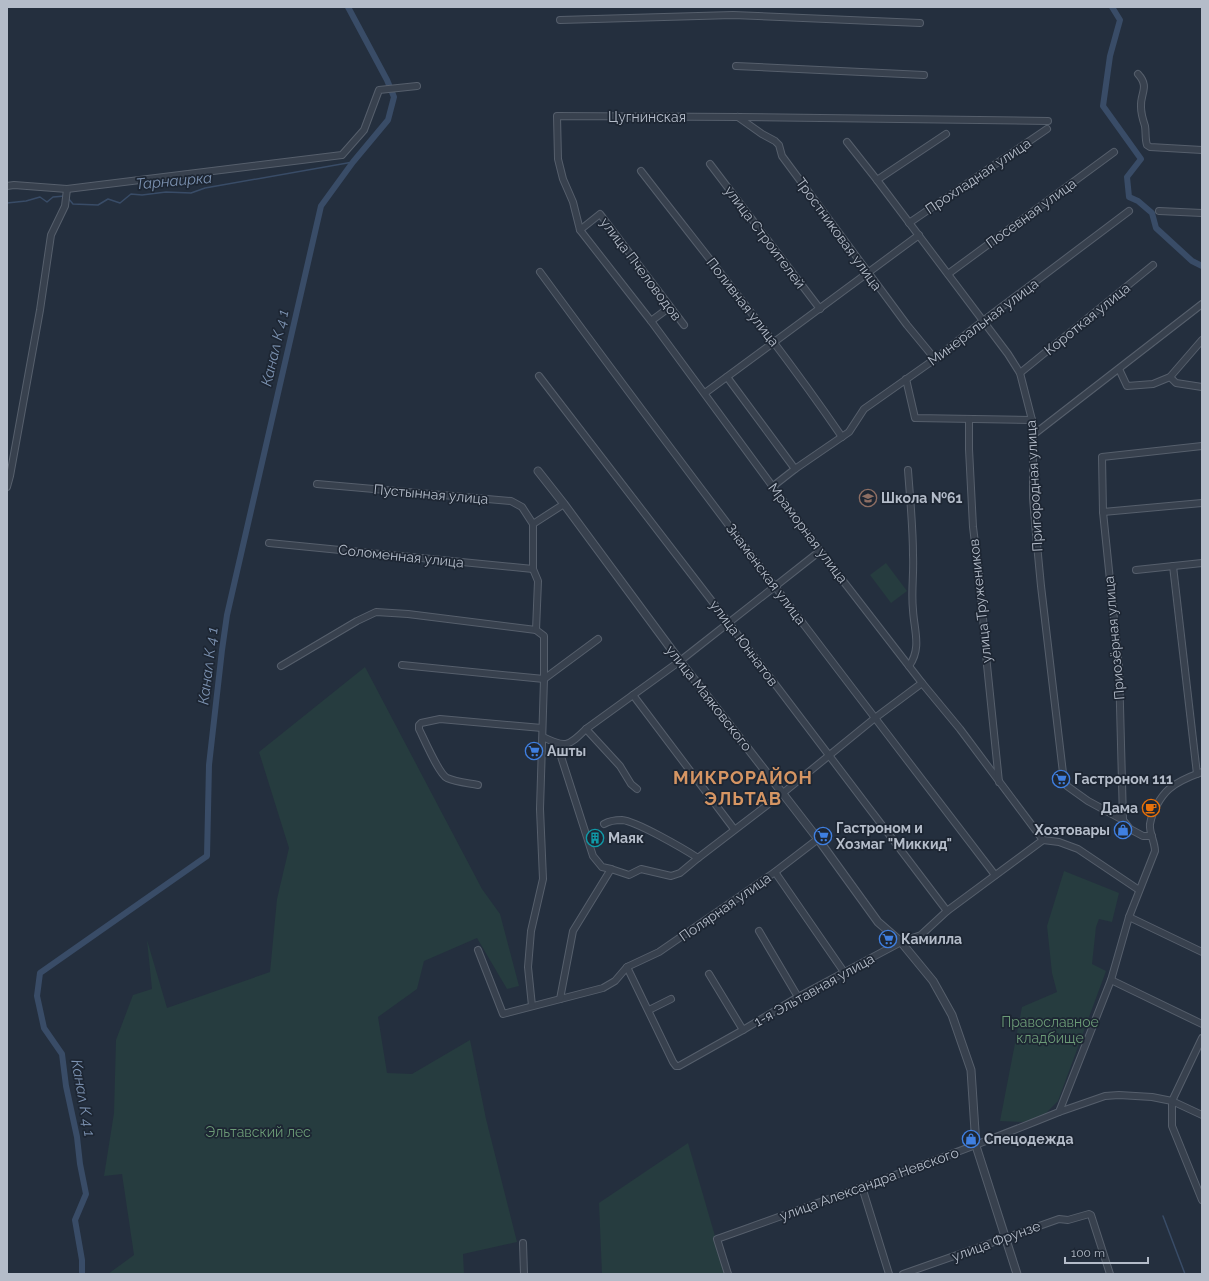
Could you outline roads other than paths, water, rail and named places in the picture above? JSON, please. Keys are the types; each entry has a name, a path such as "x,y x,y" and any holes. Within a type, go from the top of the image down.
{"street":[{"path":"560,20 733,15 920,23"},
{"path":"736,66 924,75"},
{"path":"1138,74 1143,79 1145,88 1141,109 1146,145 1202,150"},
{"path":"7,186 14,185 67,189 342,155 364,130 379,90 417,86"},
{"name":"Цугнинская","path":"557,116 1048,121"},
{"name":"Мраморная улица","path":"557,116 558,159 563,179 573,202 580,230 651,321 820,551 922,683 960,729 1043,840"},
{"name":"Тростниковая улица","path":"738,117 762,134 771,138 779,145 782,156 907,325 935,359"},
{"name":"Прохладная улица","path":"909,223 1047,129"},
{"path":"877,180 946,134"},
{"name":"Пригородная улица","path":"847,142 1008,354 1020,373 1032,420 1033,498 1036,534 1063,773 1067,786 1088,801 1123,820 1134,832 1143,836 1152,836"},
{"name":"Посевная улица","path":"948,274 1114,152"},
{"name":"улица Строителей","path":"710,164 820,309"},
{"name":"Поливная улица","path":"641,171 722,273 807,386 842,437"},
{"path":"7,487 28,384 51,235 65,206 67,189"},
{"name":"Минеральная улица","path":"795,469 849,432 864,410 935,359 1129,211"},
{"path":"1159,211 1202,213"},
{"name":"улица Пчеловодов","path":"580,230 600,214 684,325"},
{"path":"704,393 820,309 918,235"},
{"name":"Короткая улица","path":"1020,373 1153,265"},
{"name":"Знаменская улица","path":"540,272 614,373 995,875"},
{"path":"1033,435 1119,370 1202,304"},
{"path":"651,321 670,307"},
{"path":"1119,370 1127,386 1153,384 1170,377 1202,340"},
{"name":"улица Юннатов","path":"539,376 947,911"},
{"path":"727,377 795,469 772,487"},
{"path":"1170,377 1176,383 1202,387"},
{"path":"906,379 915,418 1032,420"},
{"name":"улица Тружеников","path":"969,419 973,527 1000,783"},
{"name":"Приозёрная улица","path":"1123,820 1119,668 1103,512 1102,457 1202,446"},
{"path":"908,470 914,556 912,611 917,633 916,650 913,660 909,666"},
{"name":"улица Маяковского","path":"538,471 680,661 818,839 878,922 901,942 933,981 952,1015 971,1070 976,1146 1017,1274"},
{"name":"Пустынная улица","path":"318,484 511,501 522,507 533,524"},
{"path":"1103,512 1202,503"},
{"path":"536,630 538,581 533,569 533,524 564,504"},
{"name":"Соломенная улица","path":"269,543 533,569"},
{"path":"542,737 557,744 564,745 577,738 586,729 680,661 820,551"},
{"path":"1136,570 1202,563"},
{"path":"1059,1112 1111,980 1129,917 1155,851 1150,824 1155,810 1161,798 1169,789 1199,773 1173,566"},
{"path":"281,666 357,621 376,612 408,614 536,630 544,636 540,809 542,879 531,931 528,967 532,1006"},
{"path":"402,665 544,679 598,639"},
{"path":"557,744 592,856 602,867 629,874 641,869 671,876 680,874 734,829 783,793 875,718 922,683"},
{"path":"633,695 734,829"},
{"path":"478,785 450,779 444,776 431,755 419,729 419,725 421,723 440,719 542,728"},
{"path":"586,729 620,766 631,784 638,789"},
{"path":"604,824 607,822 623,820 638,826 698,858"},
{"name":"Полярная улица","path":"627,967 659,952 775,872 818,839"},
{"path":"1043,840 1059,842 1078,849 1139,890"},
{"name":"1-я Эльтавная улица","path":"649,1010 673,1062 676,1066 679,1066 844,972 901,942 921,935 947,911 1043,840"},
{"path":"560,999 573,931 611,869"},
{"path":"775,872 844,972"},
{"path":"1129,917 1202,952"},
{"path":"759,931 798,997"},
{"path":"478,950 503,1014 603,988 615,981 627,967 649,1010 671,999"},
{"path":"709,974 743,1030"},
{"path":"1111,980 1202,1024"},
{"path":"1202,1038 1172,1101 1172,1126 1202,1200"},
{"name":"улица Александра Невского","path":"728,1274 717,1239 976,1146 1059,1112 1105,1096 1152,1096 1172,1101 1202,1115"},
{"path":"862,1187 889,1274"},
{"name":"улица Фрунзе","path":"903,1274 1059,1219 1068,1220 1089,1214 1091,1216 1110,1274"},
{"path":"523,1243 524,1274"}],"waterway":[{"name":"Канал К 4 1","path":"82,1274 82,1260 75,1220 86,1194 80,1164 77,1137 66,1086 62,1054 44,1028 37,996 40,973 207,856 209,765 227,615 321,206 353,162 388,120 394,97 387,80 348,7"},
{"path":"1112,7 1120,20 1110,56 1103,106 1141,159 1127,177 1129,197 1138,201 1152,213 1156,228 1192,261 1202,266"},
{"name":"Тарнаирка","path":"68,198 73,204 98,205 108,199 120,203 131,194 142,195 166,192 191,193 205,188 353,162"},
{"name":"Тарнаирка","path":"7,203 26,201 40,197 47,202 53,197 65,196"},
{"path":"1163,1216 1185,1274"}],"place":[{"name":"Школа №61","path":"868,498"},
{"name":"Ашты","path":"534,751"},
{"name":"Гастроном 111","path":"1061,779"},
{"name":"Дама","path":"1151,808"},
{"name":"Хозтовары","path":"1123,830"},
{"name":"Гастроном и Хозмаг \"Миккид\"","path":"823,836"},
{"name":"Маяк","path":"595,838"},
{"name":"Камилла","path":"888,939"},
{"name":"Спецодежда","path":"971,1139"}],"district":[{"name":"МИКРОРАЙОН ЭЛЬТАВ","path":"743,788"}],"park label":[{"name":"Православное кладбище","path":"1050,1030"},
{"name":"Эльтавский лес","path":"258,1132"}]}
